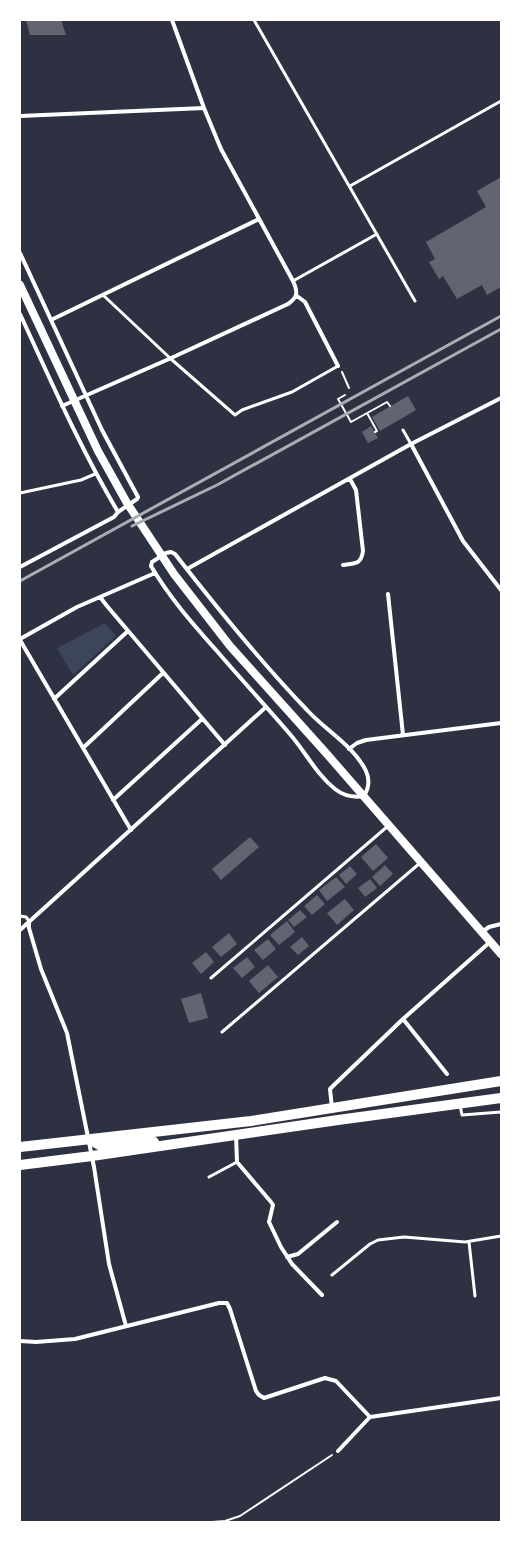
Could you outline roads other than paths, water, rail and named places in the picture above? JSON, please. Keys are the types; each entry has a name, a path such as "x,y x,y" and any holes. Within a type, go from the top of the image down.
{"highway":[{"path":"20,1147 250,1121 501,1081"},
{"path":"20,1165 501,1098"},
{"path":"88,1139 100,1146 136,1142 155,1142 167,1145"}],"main road":[{"path":"20,285 89,435 127,503 174,574 230,646 364,796 420,863 501,954"}],"street":[{"path":"62,406 171,359 288,304 297,296 297,288 221,149 204,108 172,20"},
{"path":"20,116 204,108"},
{"path":"51,320 259,219"},
{"path":"20,253 102,430 138,497 114,516 20,567"},
{"path":"297,296 305,302 338,366"},
{"path":"20,314 95,474 118,512"},
{"path":"187,569 411,444 501,398"},
{"path":"411,444 463,541 501,590"},
{"path":"343,565 357,563 362,559 364,551 356,490 350,479"},
{"path":"171,552 176,554 187,569 221,613 308,711 360,761 368,778 368,790 364,796 354,798 341,793 328,782 313,765 290,734 186,616 151,566 152,562 166,553 171,552"},
{"path":"131,830 20,640 100,596 155,573"},
{"path":"388,594 402,734"},
{"path":"100,596 106,606 225,745"},
{"path":"54,698 128,631"},
{"path":"83,748 163,673"},
{"path":"20,930 266,707"},
{"path":"113,800 202,719"},
{"path":"349,749 356,743 366,740 402,734 501,723"},
{"path":"29,921 29,928 41,969 67,1033 92,1156 109,1264 126,1326"},
{"path":"482,932 489,927 501,924"},
{"path":"332,1108 330,1089 403,1019 490,942"},
{"path":"403,1019 446,1074"},
{"path":"236,1134 237,1162 273,1204 269,1222 270,1226 292,1264 322,1295"},
{"path":"287,1257 298,1254 337,1222"},
{"path":"20,1341 36,1342 74,1339 219,1302 227,1303 256,1391 259,1395 264,1398 325,1378 331,1378 336,1381 370,1417"},
{"path":"338,1451 370,1417 501,1398"}],"lane":[{"path":"254,20 415,301"},
{"path":"350,186 501,101"},
{"path":"293,281 377,234"},
{"path":"103,295 171,359 235,415 242,410 292,392 338,366"},
{"path":"403,430 411,444"},
{"path":"20,493 81,480 95,474"},
{"path":"211,978 388,826"},
{"path":"222,1032 420,863"},
{"path":"20,916 26,917 29,921"},
{"path":"460,1104 462,1115 501,1112"},
{"path":"209,1177 237,1162"},
{"path":"332,1274 370,1244 378,1240 404,1237 469,1242 501,1236"},
{"path":"469,1242 475,1296"}],"railway":[{"path":"20,581 501,316"},
{"path":"132,526 217,485 501,329"}]}
